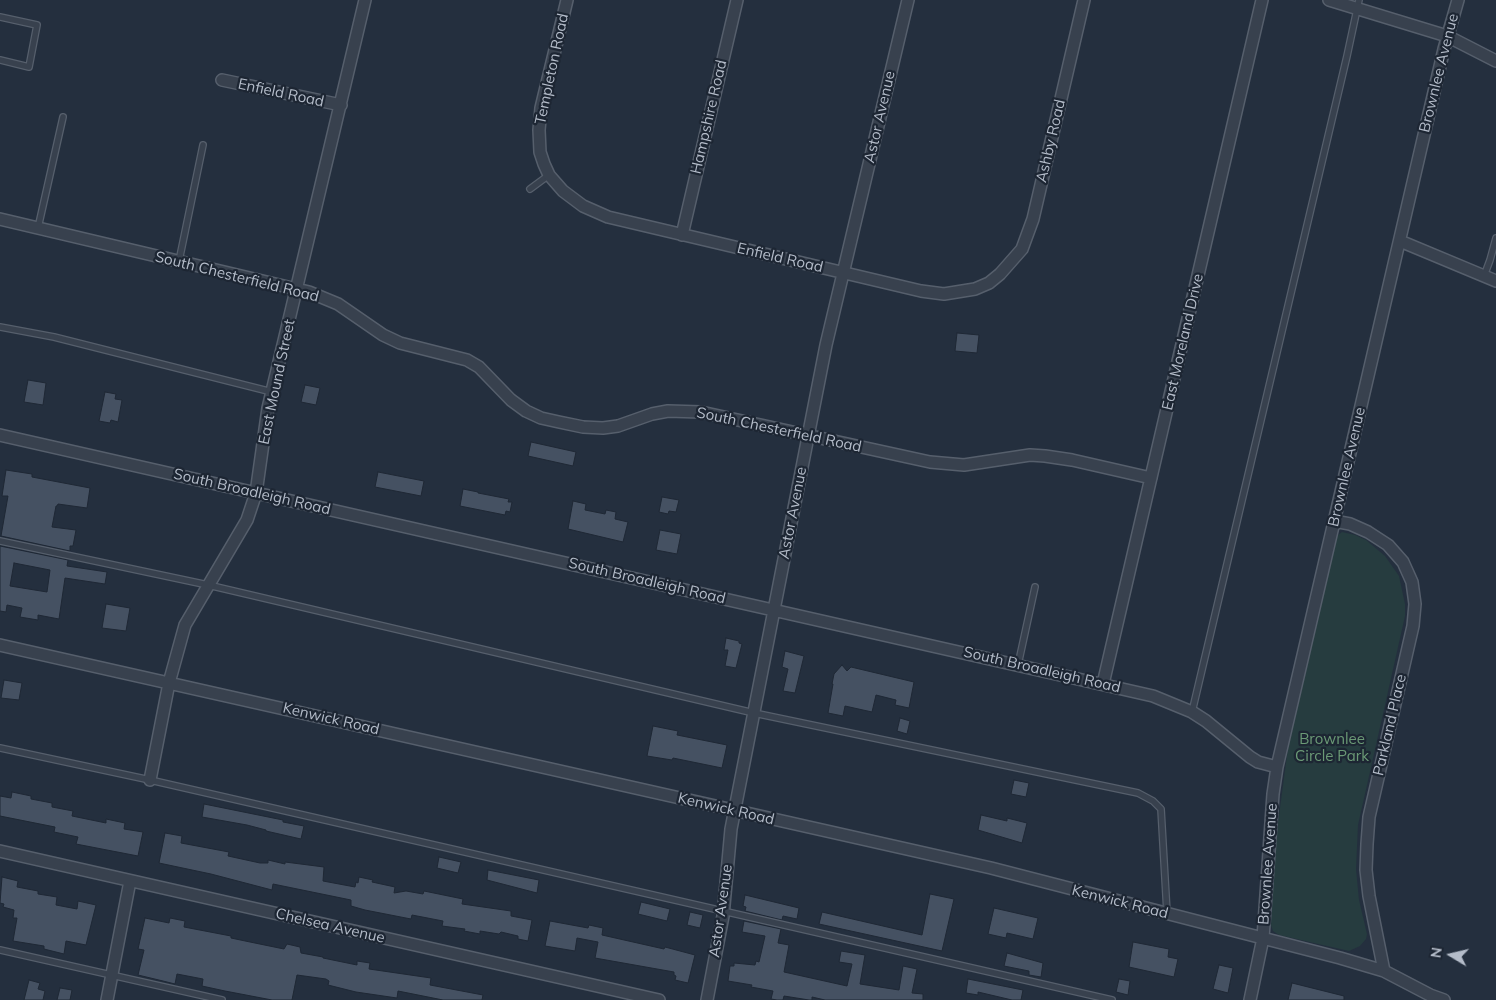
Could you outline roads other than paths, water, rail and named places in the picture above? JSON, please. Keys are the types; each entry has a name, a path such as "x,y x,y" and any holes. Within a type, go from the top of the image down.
{"street":[{"name":"East Mound Street","path":"150,780 169,683 185,625 247,520 256,493 268,408 365,0"},
{"name":"Templeton Road","path":"563,191 549,175 540,152 539,130 541,108 566,0"},
{"name":"Hampshire Road","path":"682,235 736,0"},
{"name":"Astor Avenue","path":"706,1000 723,912 731,829 826,345 908,0"},
{"name":"Ashby Road","path":"1000,274 1022,249 1033,219 1084,0"},
{"name":"East Moreland Drive","path":"1103,684 1262,0"},
{"path":"1329,0 1358,4 1447,36 1496,61"},
{"name":"Brownlee Avenue","path":"1250,1000 1264,938 1273,794 1277,767 1447,36 1458,0"},
{"name":"Enfield Road","path":"222,80 341,105"},
{"name":"Enfield Road","path":"563,191 583,206 608,217 921,291 944,294 975,289 989,283 1000,274"},
{"name":"South Chesterfield Road","path":"0,219 309,292 338,304 382,335 400,342 466,360 479,367 511,400 526,411 541,418 583,427 603,428 618,426 652,414 668,411 692,411 930,462 964,465 1030,455 1045,456 1072,460 1151,478"},
{"path":"1400,241 1496,281"},
{"name":"South Broadleigh Road","path":"0,435 1153,696 1192,712 1250,757 1258,762 1277,767"},
{"name":"Parkland Place","path":"1334,521 1350,524 1368,532 1388,545 1402,562 1412,582 1415,604 1413,626 1368,826 1367,879 1384,971"},
{"name":"Kenwick Road","path":"0,645 991,868 1384,971 1430,995 1444,1000"},
{"name":"Chelsea Avenue","path":"0,851 659,1000"},
{"path":"107,1000 130,880"}],"lane":[{"path":"1192,712 1358,4"},
{"path":"0,17 37,25 29,67 0,60"},
{"path":"38,228 63,117"},
{"path":"178,261 203,145"},
{"path":"530,189 549,175"},
{"path":"1484,276 1496,238"},
{"path":"0,327 54,337 272,392"},
{"path":"0,541 208,586 754,713 1138,793 1153,801 1161,809 1167,914"},
{"path":"1018,665 1035,587"},
{"path":"0,748 150,780 1112,1000"},
{"path":"0,950 222,1000"}],"park label":[{"name":"Brownlee Circle Park","path":"1332,748"}]}
